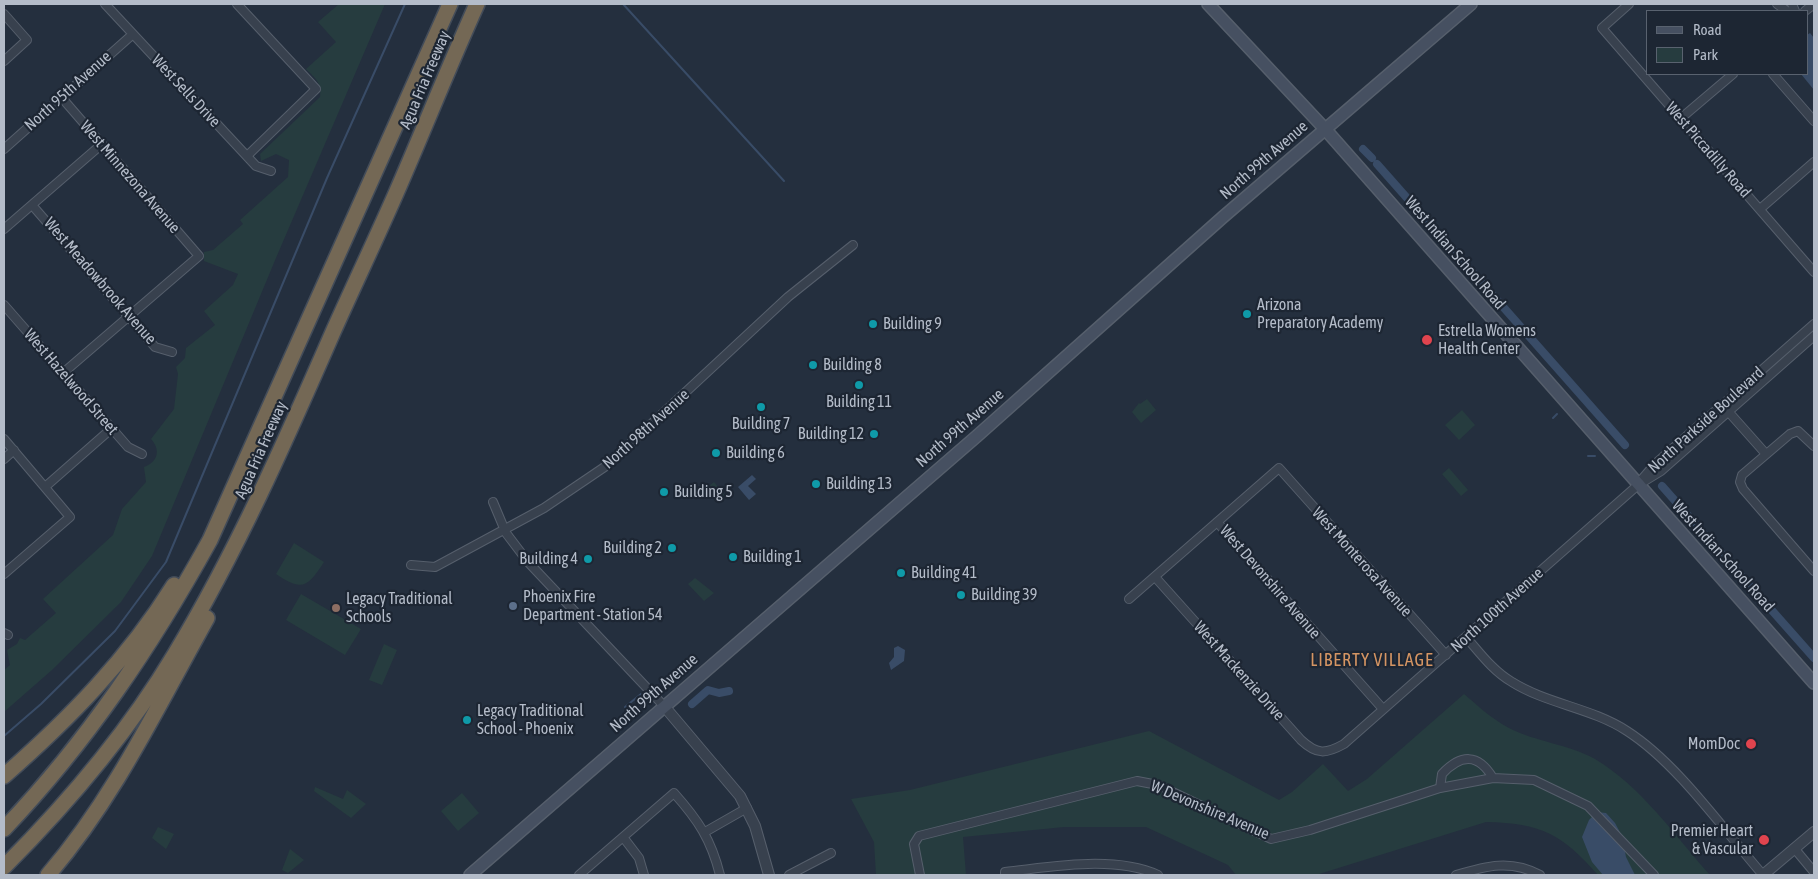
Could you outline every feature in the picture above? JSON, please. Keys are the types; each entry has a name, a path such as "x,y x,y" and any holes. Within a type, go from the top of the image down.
{"highway":[{"path":"373,178 386,132 441,4"},
{"name":"Agua Fria Freeway","path":"4,829 51,777 94,724 144,653 210,540 450,4"},
{"name":"Agua Fria Freeway","path":"4,867 68,799 158,680 210,594 247,524 396,193 477,4"},
{"path":"396,193 422,153 489,4"},
{"path":"4,776 53,732 89,696 113,670 149,623 196,547 236,467 257,438"},
{"path":"48,875 88,826 112,791 163,701 253,532 272,489 278,455"}],"main road":[{"name":"West Indian School Road","path":"1208,4 1325,129 1814,683"},
{"name":"North 99th Avenue","path":"470,875 977,436 1325,129 1471,4"}],"street":[{"name":"West Sells Drive","path":"104,4 256,166 272,171"},
{"path":"237,4 316,89 247,156"},
{"name":"West Piccadilly Road","path":"1629,4 1602,28 1814,272"},
{"path":"4,14 27,40 4,61"},
{"name":"North 95th Avenue","path":"4,149 133,34"},
{"path":"1680,119 1732,75"},
{"path":"1774,75 1814,121"},
{"name":"West Minnezona Avenue","path":"62,98 198,256 129,316"},
{"path":"4,229 102,144"},
{"path":"1760,209 1814,162"},
{"name":"West Meadowbrook Avenue","path":"32,205 155,347 172,352"},
{"name":"North 98th Avenue","path":"411,565 435,567 544,508 606,466 788,297 853,245"},
{"name":"West Hazelwood Street","path":"4,305 128,447 142,454"},
{"path":"63,373 129,316"},
{"name":"North Parkside Boulevard","path":"1638,485 1655,464 1814,324"},
{"name":"North Parkside Boulevard","path":"1638,485 1661,471 1814,336"},
{"path":"1722,404 1766,454"},
{"path":"45,488 112,429"},
{"path":"1814,446 1798,430 1790,434 1742,475 1740,482 1743,489 1814,571"},
{"path":"4,439 70,518 4,574"},
{"path":"4,459 14,450"},
{"name":"West Monterosa Avenue","path":"1217,522 1278,468 1446,655"},
{"name":"North 100th Avenue","path":"1330,752 1344,744 1638,485"},
{"path":"493,502 505,529 528,562 664,706 727,779 748,808 760,838 769,875"},
{"path":"1129,599 1217,522"},
{"name":"West Devonshire Avenue","path":"1217,522 1383,710"},
{"name":"West Mackenzie Drive","path":"1155,577 1301,740 1312,750 1330,752"},
{"path":"1466,637 1497,671 1511,682 1529,692 1604,718 1627,731 1656,752 1763,875 1814,832"},
{"path":"1440,788 1442,774 1461,760 1474,759 1486,766 1493,778"},
{"name":"W Devonshire Avenue","path":"920,875 914,844 919,836 1137,781 1158,785 1271,839 1310,830 1440,788 1493,778 1534,780 1588,806 1654,875"},
{"path":"579,875 674,793 705,832 712,845 720,875"},
{"path":"705,832 748,808"},
{"path":"623,837 639,858 644,875"},
{"path":"1794,848 1814,872"},
{"path":"789,875 830,853"},
{"path":"1456,875 1502,864 1518,866 1540,875"},
{"path":"1005,874 1094,865 1135,866 1158,875"}],"green space":[{"path":"339,4 385,4 276,258 152,556 121,602 52,670 4,712 4,670 10,665 7,650 17,644 20,638 25,640 56,613 43,599 113,535 122,509 146,482 144,467 155,459 157,451 151,439 174,409 178,374 176,367 185,358 186,348 215,325 204,311 233,285 238,274 204,261 204,252 213,250 243,224 240,220 288,177 289,160 276,154 261,161 260,154 320,97 319,85 306,69 336,42 318,22"},
{"path":"1147,399 1156,410 1141,423 1132,412 1139,403"},
{"path":"1462,410 1475,425 1459,440 1445,425"},
{"path":"1449,468 1468,490 1461,496 1442,474"},
{"path":"714,482 726,496 717,503 705,489"},
{"path":"294,543 324,562 309,582 304,584 292,583 276,574"},
{"path":"695,578 714,593 704,601 688,584"},
{"path":"301,594 361,629 345,655 286,620"},
{"path":"384,644 397,650 382,685 369,680"},
{"path":"1464,694 1509,728 1530,737 1585,754 1612,770 1657,812 1710,875 1598,875 1573,850 1561,840 1549,834 1536,828 1522,825 1486,822 1316,875 1236,875 1228,865 1146,827 1064,827 963,837 966,875 876,875 874,842 851,799 910,790 1149,731 1279,800 1292,792 1323,764 1348,791 1367,779"},
{"path":"315,787 343,799 347,790 366,804 351,818 314,791"},
{"path":"462,793 479,813 458,831 441,811"},
{"path":"158,827 174,834 166,849 152,838"},
{"path":"290,849 304,860 288,873 282,870"}],"water":[{"path":"1810,33 1814,38 1814,90 1802,75 1808,75 1808,34"},
{"path":"752,475 756,479 748,486 756,494 749,500 738,487"},
{"path":"898,646 905,650 904,661 891,670 889,663 894,657 894,648"},
{"path":"1597,812 1606,813 1615,823 1622,836 1626,857 1635,875 1603,875 1592,862 1582,837 1589,820"}],"waterway":[{"path":"4,736 41,704 115,631 166,562 327,178 405,4"},
{"path":"623,4 784,181"},
{"path":"1363,149 1372,158"},
{"path":"1377,164 1625,445"},
{"path":"1553,418 1557,414"},
{"path":"1588,456 1595,456"},
{"path":"1662,486 1814,658"},
{"path":"692,704 708,690 719,693 729,691"},
{"path":"625,707 641,694"}],"place":[{"name":"Arizona Preparatory Academy","path":"1247,314"},
{"name":"Building 9","path":"873,324"},
{"name":"Estrella Womens Health Center","path":"1427,340"},
{"name":"Building 8","path":"813,365"},
{"name":"Building 11","path":"859,385"},
{"name":"Building 7","path":"761,407"},
{"name":"Building 12","path":"874,434"},
{"name":"Building 6","path":"716,453"},
{"name":"Building 13","path":"816,484"},
{"name":"Building 5","path":"664,492"},
{"name":"Building 2","path":"672,548"},
{"name":"Building 1","path":"733,557"},
{"name":"Building 4","path":"588,559"},
{"name":"Building 41","path":"901,573"},
{"name":"Building 39","path":"961,595"},
{"name":"Phoenix Fire Department - Station 54","path":"513,606"},
{"name":"Legacy Traditional Schools","path":"336,608"},
{"name":"Legacy Traditional School - Phoenix","path":"467,720"},
{"name":"MomDoc","path":"1751,744"},
{"name":"Premier Heart & Vascular","path":"1764,840"}],"district":[{"name":"LIBERTY VILLAGE","path":"1372,660"}]}
